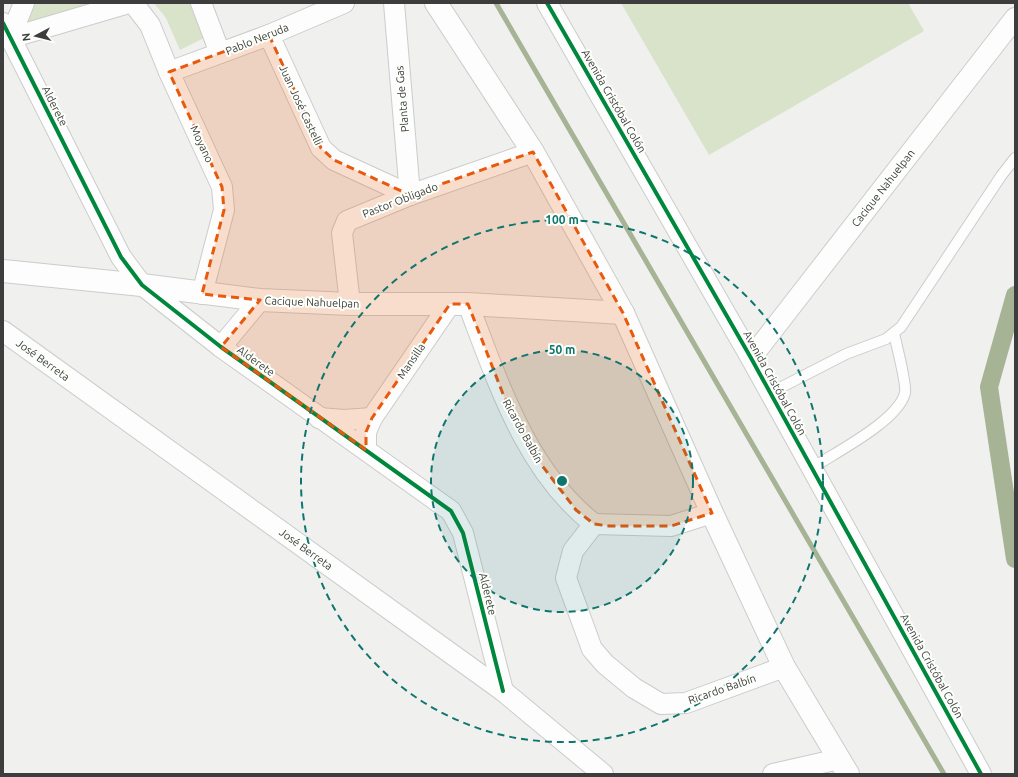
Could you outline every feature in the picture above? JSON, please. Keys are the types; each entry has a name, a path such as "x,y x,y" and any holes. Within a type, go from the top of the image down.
{"street":[{"path":"7,30 24,3"},
{"path":"7,30 129,3"},
{"name":"Moyano","path":"133,3 150,25 169,72 222,187 224,210 202,294"},
{"path":"201,3 220,53"},
{"name":"Pablo Neruda","path":"169,72 268,35 344,3"},
{"name":"Planta de Gas","path":"394,3 410,195"},
{"path":"436,3 533,152 623,313 712,513 784,667 843,767 773,774"},
{"name":"Avenida Cristóbal Colón","path":"547,3 751,358 981,774"},
{"name":"Cacique Nahuelpan","path":"751,358 1015,18"},
{"name":"Alderete","path":"7,30 121,256 142,285 221,347 451,511 463,533 503,691"},
{"name":"Juan José Castelli","path":"268,35 321,148 334,160 410,195"},
{"name":"Pastor Obligado","path":"350,304 342,233 347,221 410,195 533,152"},
{"name":"Cacique Nahuelpan","path":"3,271 142,285 202,294 260,300 350,304 459,304 623,313"},
{"path":"221,347 260,300"},
{"name":"Mansilla","path":"366,450 366,432 372,418 459,304"},
{"name":"Ricardo Balbín","path":"459,304 534,455 576,510 594,524 573,551 566,578 592,649 605,664 634,688 661,704 686,703 784,667"},
{"name":"José Berreta","path":"3,331 503,691 604,774"},
{"path":"318,417 344,420 372,418"},
{"path":"594,524 671,526 712,513"}],"lane":[{"path":"770,393 846,354 886,339 902,327 1001,176 1015,158"},
{"path":"812,468 879,425 899,407 906,392 894,333"}],"highlighted area":[{"path":"269,35 321,148 334,160 410,195 533,152 623,313 712,513 671,526 609,526 594,524 576,510 534,455 503,394 468,304 450,304 372,418 366,432 366,450 221,347 260,300 202,294 224,210 222,187 169,72"}],"green space":[{"path":"29,3 102,3 20,25"},
{"path":"154,3 189,3 204,38 180,50 166,18"},
{"path":"621,3 908,3 924,31 709,155"}],"waterway":[{"path":"496,3 944,774"},
{"path":"1015,295 989,387 1015,559"}],"cycle path":[{"path":"547,3 751,358 981,774"},
{"path":"3,23 121,257 142,285 221,347 451,511 463,533 503,691"}]}
